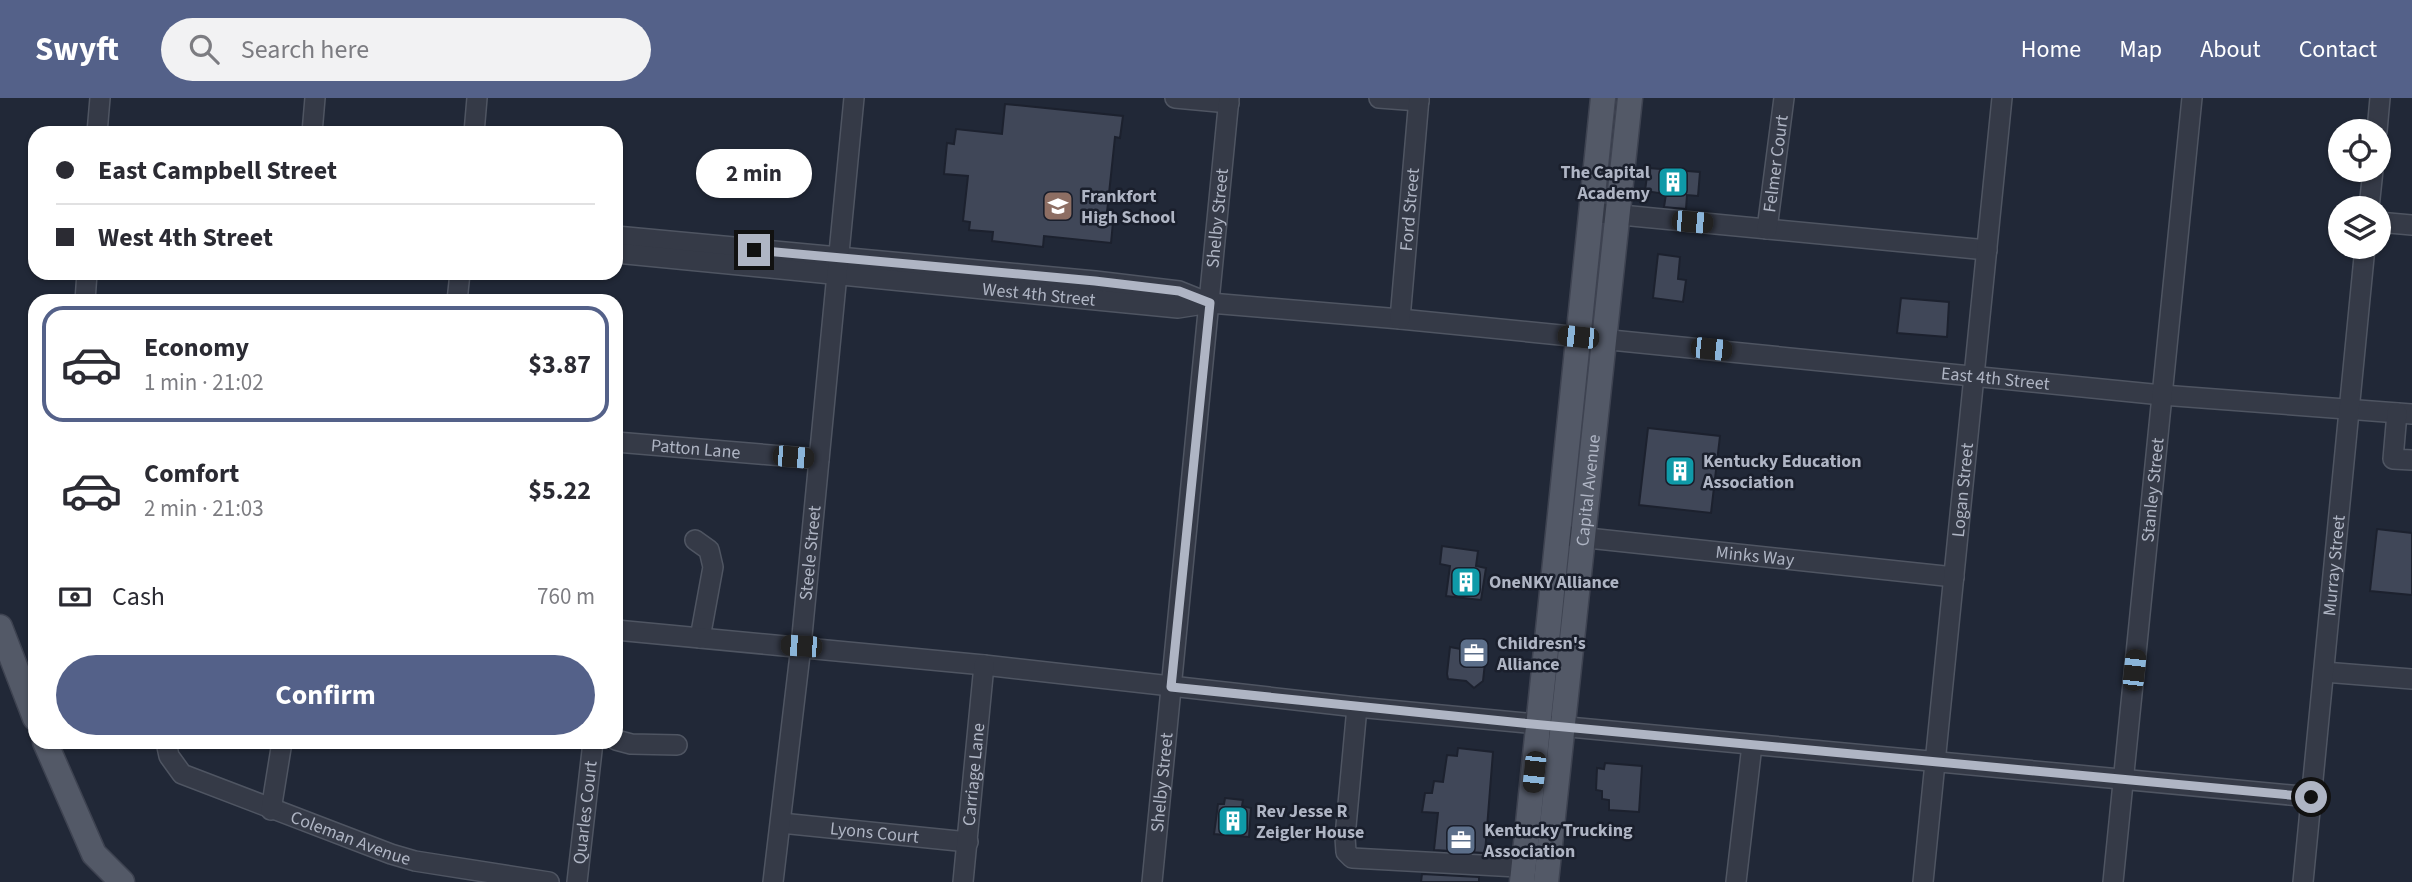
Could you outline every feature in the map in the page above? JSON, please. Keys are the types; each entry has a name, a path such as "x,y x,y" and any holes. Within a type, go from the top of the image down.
{"main road":[{"name":"Capital Avenue","path":"1535,875 1550,726 1558,535 1603,98"},
{"name":"Capital Avenue","path":"1550,726 1582,537 1630,98"},
{"path":"0,627 28,700"},
{"path":"48,749 94,854 122,882"}],"street":[{"path":"98,126 100,98"},
{"path":"312,126 314,98"},
{"path":"475,126 477,98"},
{"name":"Steele Street","path":"773,882 801,646 854,98"},
{"path":"1175,98 1229,101"},
{"path":"1379,98 1419,99"},
{"name":"Felmer Court","path":"1767,229 1784,98"},
{"name":"Logan Street","path":"1923,882 2002,98"},
{"name":"Stanley Street","path":"2113,882 2192,98"},
{"path":"2378,119 2380,98"},
{"name":"Ford Street","path":"1400,319 1419,99"},
{"name":"Shelby Street","path":"1152,882 1229,101"},
{"path":"1590,212 1987,250"},
{"path":"2391,223 2412,225"},
{"name":"West 4th Street","path":"623,237 1178,308 1210,303 1578,337"},
{"name":"West 4th Street","path":"623,253 836,266"},
{"name":"Murray Street","path":"2303,882 2364,259"},
{"name":"East 4th Street","path":"1578,337 2162,395 2405,414"},
{"path":"2405,414 2393,459 2412,460"},
{"name":"Patton Lane","path":"623,443 819,459"},
{"name":"Minks Way","path":"1558,535 1954,577"},
{"path":"695,540 709,550 713,567 700,638"},
{"path":"623,632 801,646 1505,722 2311,797"},
{"name":"Carriage Lane","path":"963,882 984,665"},
{"path":"2324,672 2412,679"},
{"path":"1357,707 1345,837 1346,852 1352,858 1535,875"},
{"path":"623,742 677,745"},
{"path":"1736,882 1752,745"},
{"name":"Coleman Avenue","path":"167,749 182,774 271,810 415,861 549,882"},
{"path":"271,810 281,749"},
{"name":"Quarles Court","path":"577,882 592,749"},
{"name":"Lyons Court","path":"780,823 968,842"}],"building":[{"path":"1005,104 1123,116 1120,138 1115,137 1106,222 1113,222 1111,243 1044,236 1043,247 992,241 993,232 969,230 970,222 963,221 968,176 944,174 947,143 954,144 956,129 1002,134"},
{"name":"The Capital Academy","path":"1648,168 1700,172 1698,196 1687,195 1686,209 1664,207 1666,194 1645,191"},
{"path":"1658,254 1680,257 1678,279 1686,280 1683,302 1653,298"},
{"path":"1901,298 1949,302 1947,337 1897,333"},
{"name":"Kentucky Education Association","path":"1648,428 1720,436 1711,513 1639,505"},
{"path":"2377,529 2412,533 2412,595 2370,591"},
{"name":"OneNKY Alliance","path":"1442,546 1478,551 1476,566 1486,568 1481,600 1446,596 1450,566 1440,564"},
{"path":"1462,641 1487,644 1483,681 1474,688 1466,681 1448,679 1450,647 1461,649"},
{"path":"1458,748 1493,752 1485,853 1434,850 1438,813 1422,812 1425,793 1432,793 1434,781 1443,782 1447,755 1457,756"},
{"path":"1605,763 1642,766 1639,812 1609,810 1609,800 1602,799 1602,791 1596,790 1597,768 1604,769"},
{"name":"Rev Jesse R Zeigler House","path":"1225,798 1243,800 1242,806 1251,808 1249,837 1214,834 1218,804 1224,804"},
{"path":"1422,874 1479,877 1479,882 1421,882"}],"place":[{"name":"The Capital Academy","path":"1673,182"},
{"name":"Frankfort High School","path":"1058,206"},
{"name":"Kentucky Education Association","path":"1680,471"},
{"name":"OneNKY Alliance","path":"1466,582"},
{"name":"Childresn's Alliance","path":"1474,653"},
{"name":"Rev Jesse R Zeigler House","path":"1233,821"},
{"name":"Kentucky Trucking Association","path":"1461,840"}],"route":[{"path":"754,250 1095,281 1179,291 1210,303 1171,687 1522,723 2311,797"}]}
